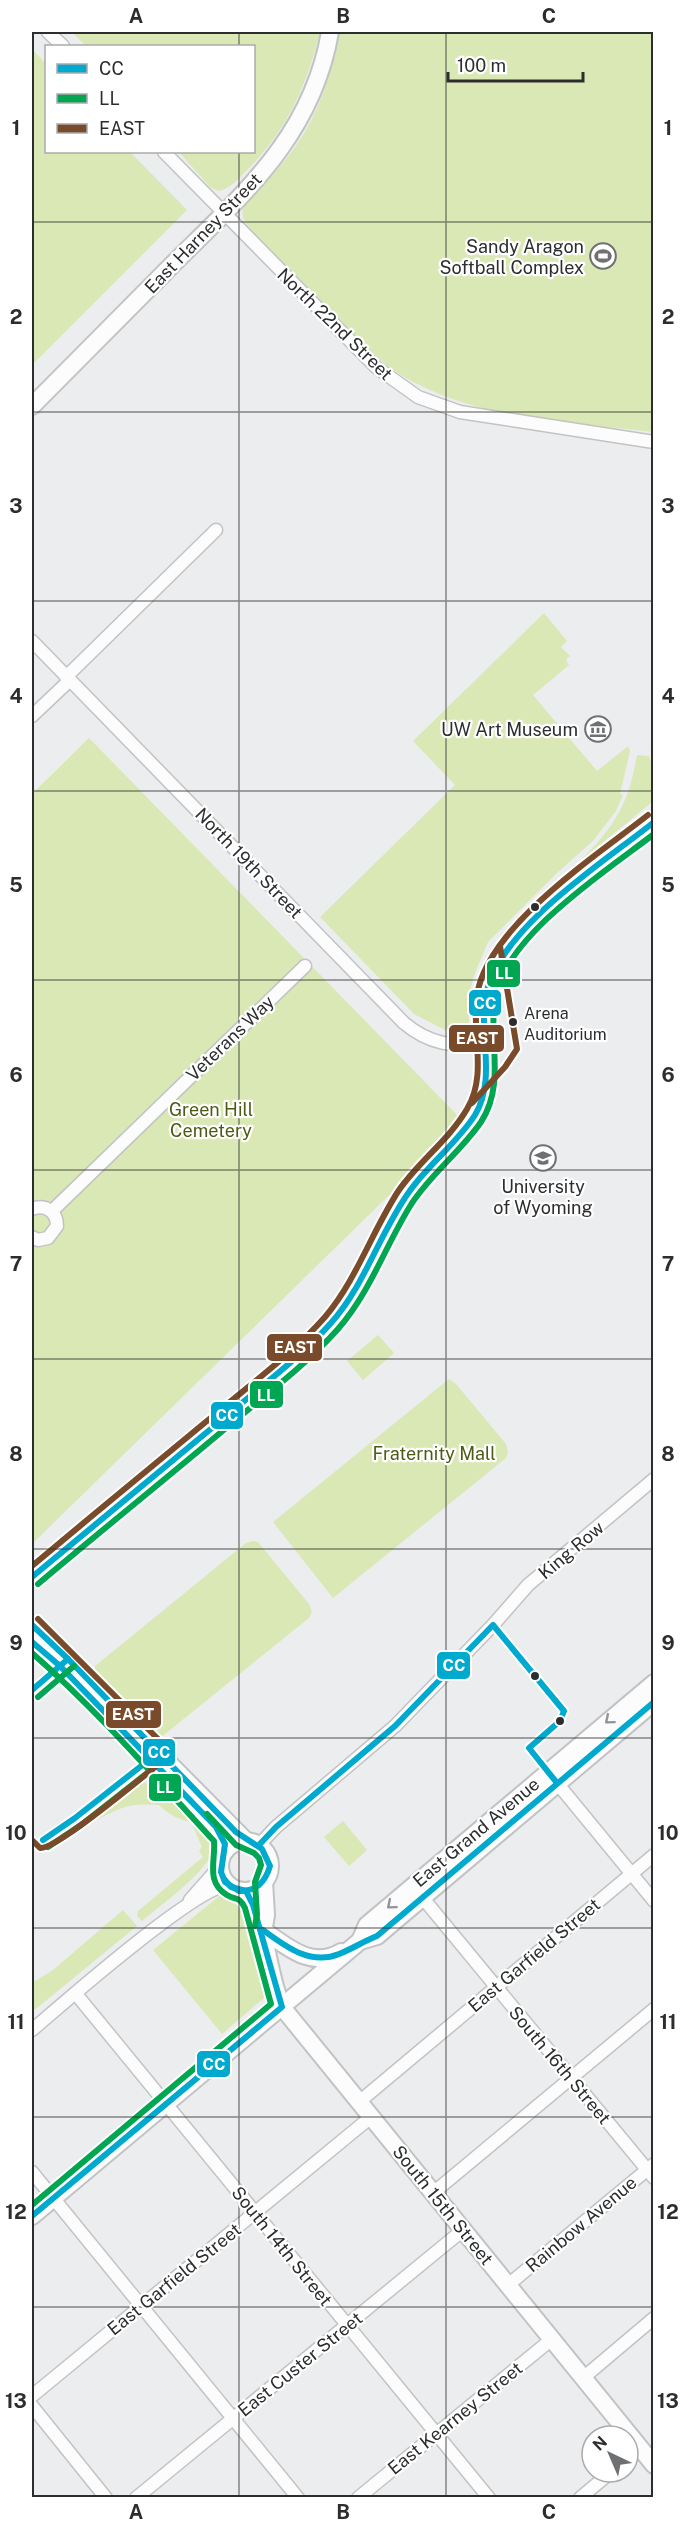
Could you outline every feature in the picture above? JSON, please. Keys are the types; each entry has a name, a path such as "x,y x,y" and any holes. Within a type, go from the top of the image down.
{"main road":[{"name":"East Harney Street","path":"32,406 259,176 296,127 319,77 330,32"},
{"path":"32,1625 155,1755 216,1827 223,1837 223,1878 228,1885 236,1890 246,1891 254,1890 264,1882"},
{"path":"32,1642 155,1755"},
{"name":"East Grand Avenue","path":"360,1941 367,1925 654,1683"},
{"name":"East Grand Avenue","path":"32,2216 360,1941 377,1936 654,1702"},
{"name":"South 15th Street","path":"155,1755 270,1860 270,1872 264,1882 266,1915 263,1930"},
{"path":"222,1859 231,1845 253,1843"},
{"name":"South 15th Street","path":"246,1891 263,1930 282,2007 552,2339 583,2378 614,2424"},
{"path":"263,1930 292,1951 316,1959 336,1955 360,1941"},
{"name":"South 15th Street","path":"640,2457 654,2465"}],"street":[{"path":"48,32 62,45"},
{"name":"North 22nd Street","path":"165,153 376,367 418,397 460,412 654,442"},
{"path":"32,716 216,530"},
{"name":"North 19th Street","path":"32,641 404,1023 422,1036 446,1045 467,1046 486,1042"},
{"path":"32,1577 286,1366 338,1315 362,1278 414,1185 479,1109 484,1091 486,993 494,970 509,945 545,910 654,822"},
{"name":"Veterans Way","path":"52,1211 305,966"},
{"path":"32,1209 44,1207 52,1211 57,1226 52,1235 43,1240 32,1237"},
{"name":"King Row","path":"253,1843 276,1827 395,1726 528,1586 654,1479"},
{"path":"557,1783 654,1901"},
{"name":"East Garfield Street","path":"359,2102 654,1855"},
{"path":"188,1904 222,1859"},
{"path":"32,2030 188,1904 219,1887 228,1885"},
{"name":"South 16th Street","path":"422,1897 571,2078 651,2170"},
{"name":"South 14th Street","path":"76,1994 489,2498"},
{"path":"433,2193 654,2009"},
{"name":"East Garfield Street","path":"32,2396 371,2117"},
{"name":"Rainbow Avenue","path":"508,2285 651,2170"},
{"path":"32,2172 298,2498"},
{"name":"East Custer Street","path":"136,2498 463,2230"},
{"path":"583,2378 654,2318"},
{"name":"East Kearney Street","path":"358,2498 552,2339"},
{"path":"32,2406 106,2498"},
{"path":"580,2498 597,2484"}],"green space":[{"path":"72,32 320,32 302,88 274,139 242,176 232,185 219,191 210,187 180,153 255,153 255,45 85,45"},
{"path":"339,32 653,32 653,432 524,417 491,410 430,390 401,375 378,358 248,226 243,217 244,206 290,154 316,111 328,80"},
{"path":"32,49 45,63 45,153 131,153 187,210 32,365"},
{"path":"544,613 567,641 561,647 570,656 566,660 569,665 533,695 597,771 628,746 630,751 620,794 623,795 616,811 593,841 558,872 488,942 473,978 469,999 469,1030 445,1030 414,1014 320,917 455,785 413,741"},
{"name":"Green Hill Cemetery","path":"89,738 464,1122 32,1544 32,794"},
{"path":"637,755 649,756 653,768 653,801 576,865 600,840 617,816 629,789"},
{"path":"378,1335 394,1353 363,1380 347,1361"},
{"name":"Fraternity Mall","path":"449,1379 456,1384 506,1444 508,1452 506,1458 333,1598 273,1522"},
{"path":"258,1542 309,1604 312,1612 309,1618 160,1738 95,1673 95,1666 246,1543"},
{"path":"139,1782 165,1785 200,1821 214,1841 208,1861 198,1873 142,1921 137,1916 138,1911 203,1857 199,1851 202,1847 191,1822 174,1816 159,1805 126,1807 95,1821"},
{"path":"343,1821 367,1850 349,1866 324,1837"},
{"path":"231,1891 238,1894 247,1908 265,1997 222,2034 153,1950 223,1893"},
{"path":"123,1910 137,1926 32,2012 32,1983 53,1970"}],"transit line":[{"name":"EAST","path":"32,1566 274,1366 325,1317 346,1287 399,1190 452,1131 467,1109 477,1082 477,995 485,969 501,944 547,894 648,815"},
{"name":"CC","path":"32,1577 279,1372 331,1323 363,1276 398,1208 409,1192 475,1115 485,1086 484,1010 486,995 495,970 511,945 556,899 654,822"},
{"name":"LL","path":"38,1584 287,1378 338,1329 360,1299 412,1203 481,1122 493,1092 495,1077 493,1029 495,998 503,975 517,951 560,907 654,834"},
{"name":"EAST","path":"472,1103 505,1067 517,1049 500,946"},
{"name":"EAST","path":"32,1840 40,1848 64,1837 165,1759 168,1752 165,1746 38,1619"},
{"name":"CC","path":"32,1625 236,1832 262,1849 270,1866 259,1885 239,1891 225,1882 221,1872 225,1844 216,1827 60,1666 32,1642"},
{"name":"CC","path":"259,1845 276,1827 395,1726 493,1625 564,1711 560,1721 529,1748 557,1783"},
{"name":"LL","path":"32,1653 103,1721 214,1841 213,1870 216,1884 227,1895 239,1900 245,1908 271,2004 32,2205"},
{"name":"CC","path":"32,1690 68,1659"},
{"name":"LL","path":"38,1697 74,1666"},
{"name":"CC","path":"263,1930 289,1948 318,1958 339,1954 377,1936 654,1702"},
{"name":"CC","path":"43,1840 75,1818 159,1752"},
{"name":"LL","path":"48,1847 81,1825 165,1759"},
{"name":"LL","path":"207,1814 236,1845 254,1853 259,1858 261,1865 255,1882 257,1915 255,1926"},
{"name":"CC","path":"32,2216 282,2007 253,1905 246,1891 231,1887 224,1879"}],"place":[{"name":"Sandy Aragon Softball Complex","path":"603,256"},
{"name":"UW Art Museum","path":"598,729"},
{"name":"Arena Auditorium","path":"513,1022"},
{"name":"University of Wyoming","path":"543,1158"}]}
